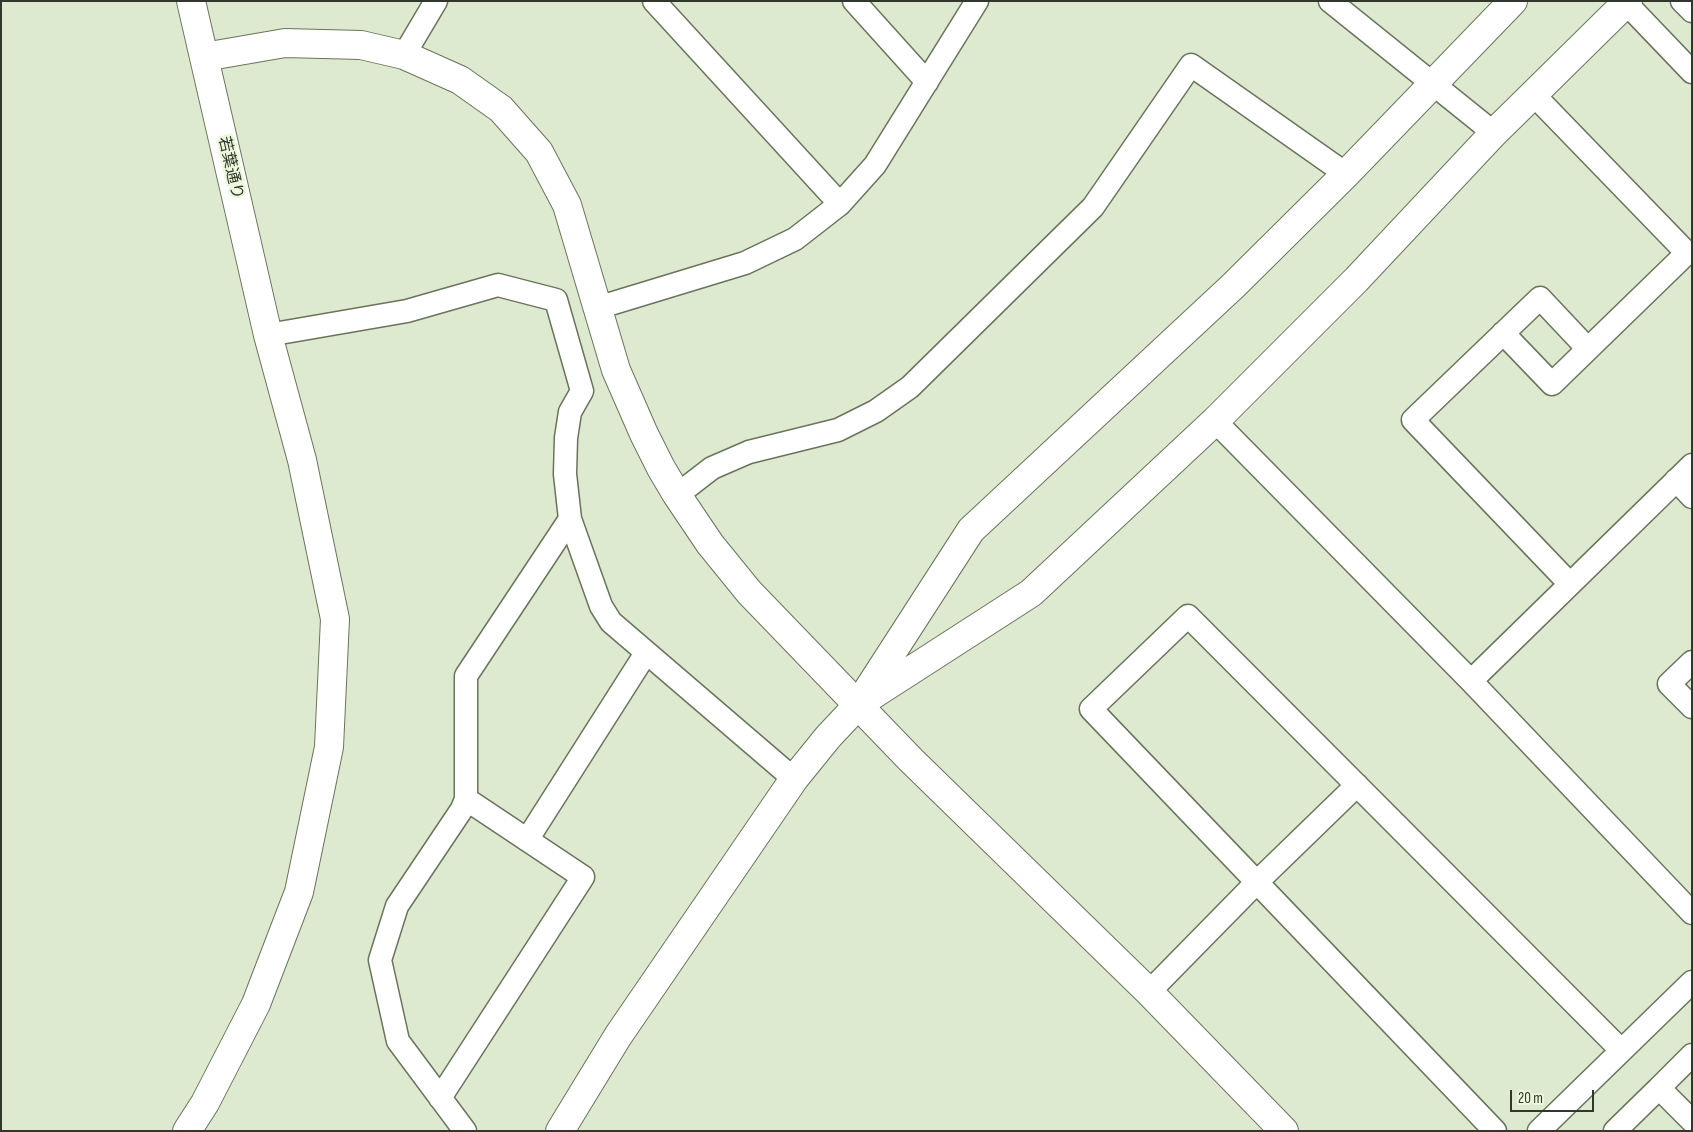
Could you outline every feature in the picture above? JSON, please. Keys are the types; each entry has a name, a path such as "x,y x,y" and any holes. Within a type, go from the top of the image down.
{"street":[{"name":"若葉通り","path":"187,1131 205,1103 256,1004 299,892 330,747 335,619 302,460 268,335 191,1"},
{"path":"404,55 436,1"},
{"path":"654,1 840,204"},
{"path":"854,1 927,82"},
{"path":"597,308 745,263 795,240 840,204 875,165 977,1"},
{"path":"560,1131 618,1036 794,779 828,737 858,705 972,530 1232,286 1346,174 1513,1"},
{"path":"1682,1 1692,11"},
{"path":"858,705 1031,594 1215,421 1356,280 1494,132 1626,2 1692,72"},
{"path":"1342,5 1433,83 1494,132"},
{"path":"204,57 285,43 361,44 404,55 460,80 501,109 539,152 567,205 616,370 644,434 677,495 710,544 750,592 911,760 1149,992 1284,1131"},
{"path":"677,495 712,468 749,452 838,430 876,411 910,387 1093,207 1191,65 1346,174"},
{"path":"1503,333 1552,384 1687,253 1533,94"},
{"path":"268,335 407,311 498,285 556,300 582,391 570,412 566,438 565,474 570,519 601,606 611,622 794,779"},
{"path":"1570,584 1413,420 1540,298 1588,349"},
{"path":"1215,421 1471,681 1692,913"},
{"path":"1471,681 1684,473 1692,497"},
{"path":"465,1131 398,1042 380,960 397,906 462,810 466,799 466,676 570,519"},
{"path":"1496,1131 1090,708 1188,616 1621,1050"},
{"path":"527,840 646,653"},
{"path":"1692,662 1669,684 1692,707"},
{"path":"1149,992 1257,882 1357,785"},
{"path":"440,1098 583,878 466,799"},
{"path":"1539,1131 1692,982"},
{"path":"1615,1131 1692,1055"},
{"path":"1659,1088 1692,1121"}]}
